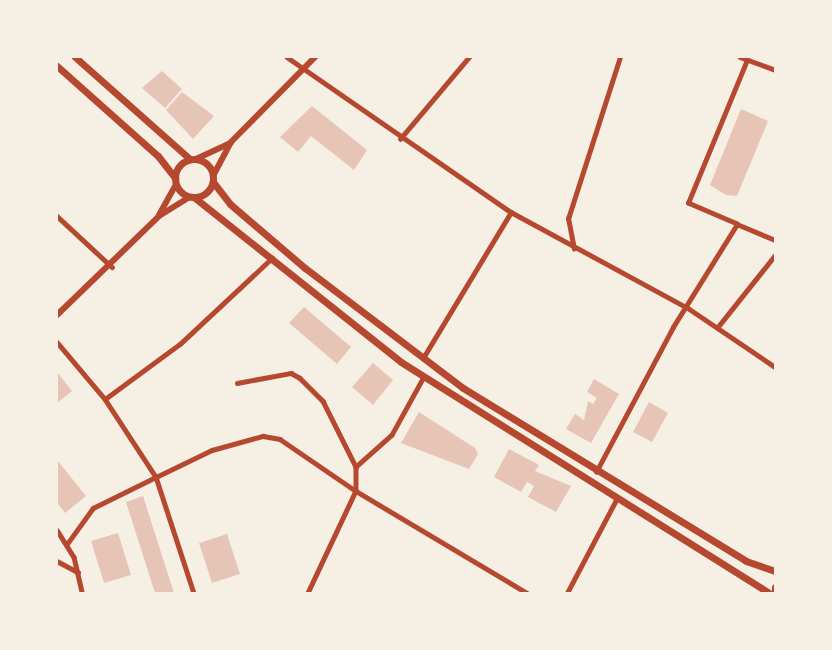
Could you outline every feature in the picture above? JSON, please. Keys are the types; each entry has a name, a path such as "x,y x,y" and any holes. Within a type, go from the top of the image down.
{"main road":[{"path":"75,57 193,159 213,179 230,204 305,268 423,358 596,472 746,561 775,571"},
{"path":"57,66 158,156 175,181 192,197 424,377 769,593"},
{"path":"175,181 193,159"},
{"path":"192,197 213,179"},
{"path":"775,587 775,592"}],"street":[{"path":"287,57 400,139 511,212 574,249 688,308 774,364"},
{"path":"213,179 231,142 315,57"},
{"path":"400,139 469,57"},
{"path":"574,249 568,219 620,57"},
{"path":"740,57 775,70"},
{"path":"747,60 688,203 775,240"},
{"path":"193,159 231,142"},
{"path":"159,216 175,181"},
{"path":"57,315 112,267 159,216 192,197"},
{"path":"423,358 511,212"},
{"path":"57,216 112,267"},
{"path":"596,472 737,224"},
{"path":"717,328 775,255"},
{"path":"105,399 180,344 272,258"},
{"path":"57,342 105,399 156,477 194,593"},
{"path":"237,383 291,373 300,378 322,401 356,467 356,491 308,593"},
{"path":"356,467 392,435 424,377"},
{"path":"66,544 93,508 212,450 263,436 310,455 356,491 527,593"},
{"path":"567,593 617,498"},
{"path":"57,530 78,572 82,593"},
{"path":"57,561 78,572"}],"building":[{"path":"162,71 182,89 165,108 142,88"},
{"path":"182,92 214,116 193,139 166,110"},
{"path":"312,106 367,150 354,170 311,136 298,152 280,137"},
{"path":"741,109 768,121 737,196 726,195 710,185"},
{"path":"304,307 351,347 337,364 289,323"},
{"path":"373,363 393,380 373,405 352,387"},
{"path":"57,372 72,391 57,403"},
{"path":"594,379 619,394 591,443 566,429 575,414 584,420 588,401 593,404 597,398 587,392"},
{"path":"649,402 668,413 652,442 633,432"},
{"path":"419,412 475,448 478,454 469,469 401,443"},
{"path":"509,449 539,465 535,471 571,486 556,512 528,497 534,486 527,482 521,492 494,477"},
{"path":"57,460 86,496 65,513 57,503"},
{"path":"143,496 174,593 155,593 126,502"},
{"path":"118,533 131,575 104,583 91,541"},
{"path":"227,534 240,574 212,583 199,543"}]}
